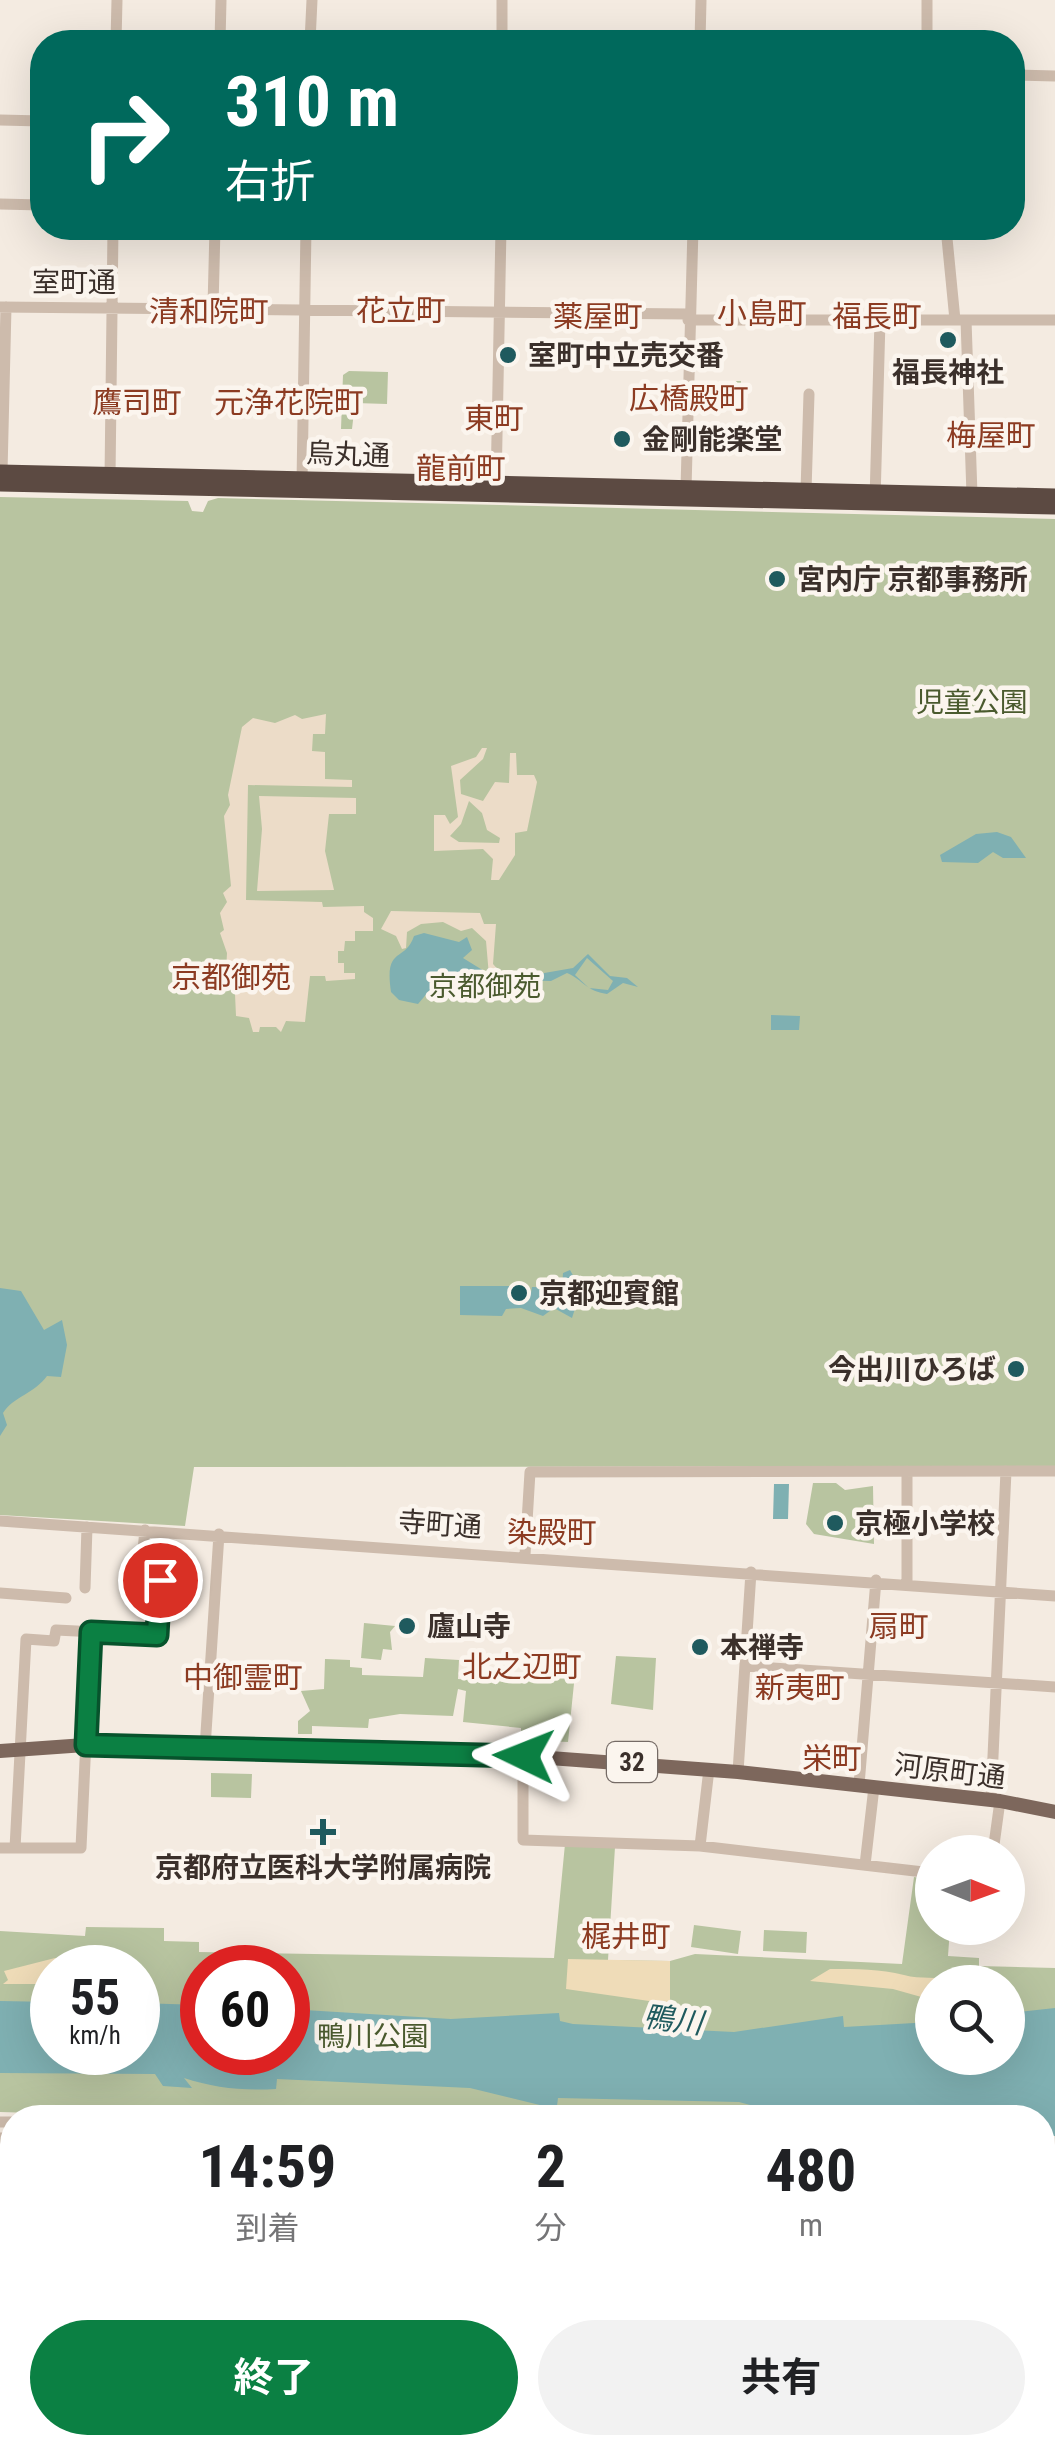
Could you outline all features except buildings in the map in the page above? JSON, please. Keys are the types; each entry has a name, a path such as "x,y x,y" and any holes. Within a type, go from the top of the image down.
{"highway":[{"name":"烏丸通","path":"1,476 876,498 1055,507"},
{"name":"烏丸通","path":"496,489 686,488 806,491 876,498 1055,496"}],"main road":[{"name":"河原町通","path":"0,1751 86,1745 524,1756 738,1772 996,1800 1055,1812"}],"street":[{"path":"116,30 117,0"},
{"path":"220,30 221,0"},
{"path":"311,30 312,0"},
{"path":"502,0 502,30"},
{"path":"700,30 701,0"},
{"path":"926,0 927,30"},
{"path":"1025,75 1055,76"},
{"path":"0,120 30,121"},
{"path":"0,204 30,205"},
{"path":"109,481 113,240"},
{"path":"213,306 214,240"},
{"path":"302,484 306,240"},
{"path":"496,489 500,240"},
{"path":"686,488 692,240"},
{"path":"948,240 960,320 972,494"},
{"path":"1,476 3,306"},
{"name":"室町通","path":"3,306 1055,320"},
{"path":"876,498 880,320"},
{"path":"806,491 809,394"},
{"path":"906,1471 908,1582"},
{"path":"993,1835 1006,1471"},
{"path":"525,1555 530,1472 1055,1471"},
{"name":"寺町通","path":"0,1521 908,1582 1055,1596"},
{"path":"84,1588 87,1527"},
{"path":"15,1848 26,1639 54,1640 56,1630 157,1635 162,1552 143,1550 145,1530"},
{"path":"206,1748 219,1534"},
{"path":"738,1772 750,1572"},
{"path":"864,1865 876,1580"},
{"path":"0,1593 66,1598"},
{"path":"0,1848 82,1848 91,1632"},
{"path":"746,1666 1055,1686"},
{"path":"524,1756 523,1840 700,1846 915,1871"},
{"path":"700,1846 708,1769"}],"green space":[{"path":"349,371 388,372 387,404 355,403 352,429 341,429 343,375"},
{"path":"725,381 741,381 741,398 748,398 748,408 725,408"},
{"name":"京都御苑","path":"0,497 188,501 192,511 203,512 208,501 218,498 1055,519 1055,1466 194,1467 185,1526 0,1515"},
{"path":"813,1483 836,1483 845,1490 873,1486 874,1544 814,1534 806,1524"},
{"path":"364,1623 395,1626 390,1632 392,1650 383,1649 381,1660 361,1658"},
{"path":"616,1656 656,1658 653,1710 611,1704"},
{"path":"425,1658 459,1660 458,1679 509,1682 510,1675 523,1676 524,1670 561,1672 562,1666 576,1664 568,1742 521,1740 521,1728 463,1722 466,1691 458,1689 453,1716 400,1714 369,1719 368,1728 312,1726 312,1734 298,1734 298,1721 310,1711 301,1691 324,1689 325,1659 350,1660 350,1667 362,1668 362,1675 423,1677"},
{"path":"211,1773 252,1774 251,1798 211,1797"},
{"name":"鴨川公園","path":"565,1844 615,1847 608,1960 670,1961 695,1954 902,1964 915,1877 915,1945 949,1945 948,1956 979,1958 979,1965 915,1965 915,2075 1025,2075 1025,1967 1055,1968 1055,2105 0,2105 0,1931 85,1936 86,1927 164,1928 164,1941 199,1942 180,1945 180,2075 310,2075 310,1954 554,1958"},
{"path":"694,1925 741,1931 738,1954 691,1947"},
{"path":"764,1930 807,1932 806,1953 763,1951"}],"sand":[{"path":"568,1959 670,1961 670,2004 566,1989"},
{"path":"30,1964 30,1984 3,1984 8,1980 4,1971"},
{"path":"830,1969 877,1970 915,1976 915,1995 893,1989 810,1981"}],"shaded area":[{"path":"326,714 325,734 313,734 312,751 325,752 325,779 352,780 352,787 248,785 246,900 322,902 323,907 364,906 364,912 373,918 373,931 355,931 355,941 345,941 344,951 338,951 338,963 344,963 344,973 355,973 355,979 326,981 325,976 310,976 305,1022 286,1021 281,1032 276,1027 260,1027 259,1032 253,1032 249,1018 236,1016 234,972 226,971 227,953 220,933 224,930 220,913 227,902 223,893 231,886 224,816 230,805 228,795 242,727 253,718 275,723 295,715 302,719"},
{"path":"482,748 487,748 483,759 460,780 461,794 483,801 495,782 509,783 510,753 516,753 517,775 534,775 537,782 527,831 515,833 515,855 499,880 491,880 493,859 483,849 434,851 434,815 445,815 450,824 458,817 451,766 476,757","holes":["469,801 482,813 487,830 500,838 499,843 459,842 450,836 461,824"]},
{"path":"259,796 356,798 356,814 329,814 325,851 334,890 257,891 262,829"},
{"path":"391,911 480,913 484,924 496,924 493,964 500,972 489,976 486,941 472,928 461,931 443,922 421,924 407,932 406,948 402,949 396,936 381,929"}],"water":[{"path":"997,832 1011,837 1026,858 1003,858 993,852 978,863 942,862 940,855 976,834"},
{"path":"424,933 459,942 467,937 472,950 463,958 484,971 482,982 488,986 511,973 527,976 573,968 588,954 610,976 627,978 638,987 623,983 607,994 590,988 608,990 613,981 587,958 575,975 588,987 567,973 551,981 513,980 491,990 475,988 466,998 444,985 441,991 429,991 418,1004 399,1000 391,992 390,967 414,936"},
{"path":"771,1015 800,1016 799,1030 771,1030"},
{"path":"570,1270 575,1279 589,1279 597,1287 581,1290 572,1318 554,1308 543,1316 521,1308 506,1309 502,1316 460,1315 460,1286 511,1286 511,1292 531,1293 532,1287 562,1287 563,1273"},
{"path":"0,1288 21,1291 44,1330 62,1320 67,1345 61,1377 47,1376 7,1408 3,1413 7,1425 0,1436"},
{"path":"774,1484 789,1484 788,1519 773,1519"},
{"path":"0,2001 30,2002 30,2073 0,2073"},
{"path":"160,2004 180,2004 180,2075 310,2075 310,2010 451,2019 559,2013 560,2021 573,2024 734,2032 843,2016 844,2027 915,2023 915,2075 1025,2075 1025,2011 1055,2008 1055,2105 750,2105 558,2098 557,2105 540,2105 470,2088 277,2079 276,2089 253,2090 184,2078 192,2088 163,2086 156,2075 160,2075"}],"place":[{"name":"福長神社","path":"948,340"},
{"name":"室町中立売交番","path":"508,355"},
{"name":"金剛能楽堂","path":"622,439"},
{"name":"宮内庁 京都事務所","path":"777,579"},
{"name":"京都迎賓館","path":"519,1293"},
{"name":"今出川ひろば","path":"1016,1369"},
{"name":"京極小学校","path":"835,1523"},
{"name":"廬山寺","path":"407,1626"},
{"name":"本禅寺","path":"700,1647"},
{"name":"京都府立医科大学附属病院","path":"323,1832"}],"district":[{"name":"花立町","path":"401,311"},
{"name":"清和院町","path":"209,312"},
{"name":"小島町","path":"762,314"},
{"name":"薬屋町","path":"598,317"},
{"name":"福長町","path":"877,317"},
{"name":"広橋殿町","path":"689,399"},
{"name":"鷹司町","path":"137,403"},
{"name":"元浄花院町","path":"289,403"},
{"name":"東町","path":"494,419"},
{"name":"梅屋町","path":"991,436"},
{"name":"龍前町","path":"461,469"},
{"name":"京都御苑","path":"231,978"},
{"name":"染殿町","path":"552,1533"},
{"name":"扇町","path":"899,1627"},
{"name":"北之辺町","path":"522,1667"},
{"name":"中御霊町","path":"243,1678"},
{"name":"新夷町","path":"800,1688"},
{"name":"栄町","path":"832,1759"},
{"name":"梶井町","path":"626,1937"}],"route":[{"path":"160,1580 157,1635 91,1632 86,1745 524,1756"}],"park label":[{"name":"児童公園","path":"972,702"}],"water label":[{"name":"鴨川","path":"673,2020"}]}
